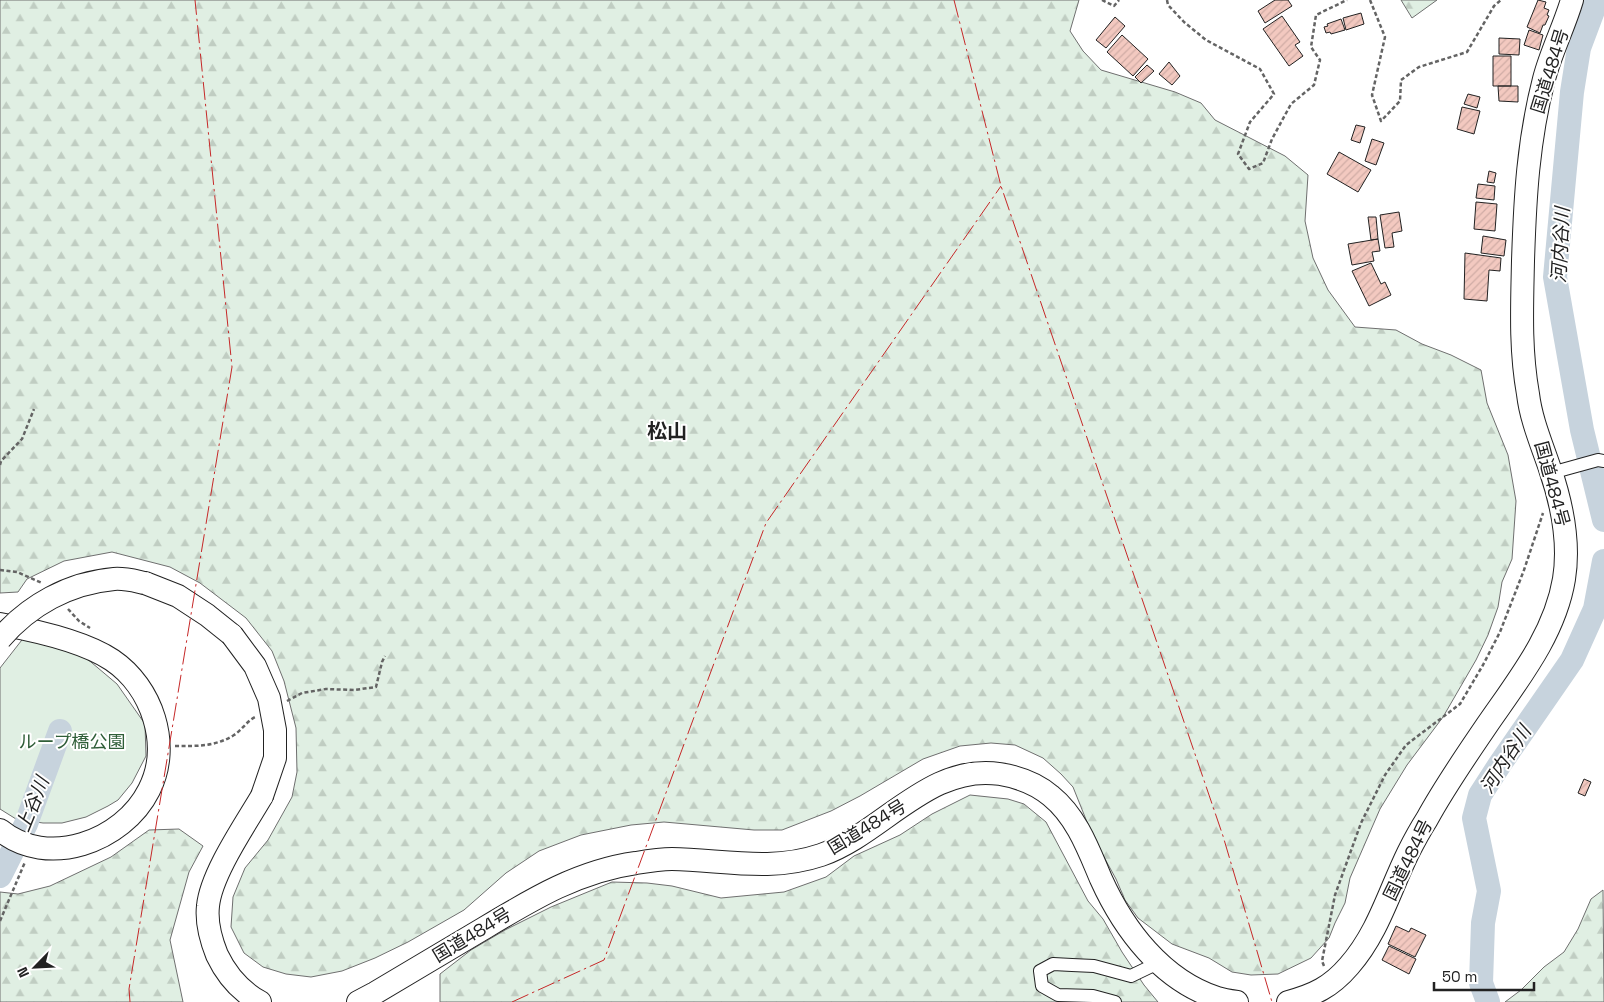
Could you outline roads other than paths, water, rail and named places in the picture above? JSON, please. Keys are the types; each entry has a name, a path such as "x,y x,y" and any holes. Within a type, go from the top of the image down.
{"highway":[{"name":"国道484号","path":"1288,1002 1312,995 1332,984 1364,948 1380,918 1408,853 1455,771 1516,684 1541,642 1556,611 1564,578 1567,543 1560,505 1528,398 1521,328 1528,157 1545,76 1572,0"},
{"path":"0,639 8,629 41,602 79,585 116,578 145,583 178,596 232,634 255,666 269,698 275,730 275,758 262,796 220,869 211,890 208,906 208,924 213,946 222,966 232,981 247,995 260,1002"},
{"path":"0,624 34,630 88,648 111,659 131,675 146,697 156,720 159,746 156,770 149,790 138,808 121,823 95,841 70,848 46,849 28,845 0,830"},
{"name":"国道484号","path":"366,998 531,900 566,883 606,868 670,859 767,865 821,855 868,830 912,799 940,783 966,775 989,772 1012,776 1030,783 1052,796 1069,815 1086,844 1103,883 1121,917 1138,941 1158,963 1188,985 1216,998 1237,1002"}],"street":[{"path":"1551,473 1579,464 1601,460"},
{"path":"1115,1002 1094,996 1058,995 1042,986 1040,971 1053,964 1094,966 1131,976 1158,963"}],"waterway":[{"name":"河内谷川","path":"1597,0 1579,48 1572,92 1555,277 1582,430 1604,520"},
{"name":"河内谷川","path":"1488,1002 1481,983 1483,923 1489,891 1474,818 1480,795 1572,660 1595,609 1604,561"},
{"name":"上谷川","path":"0,876 26,824 60,731"}],"district":[{"name":"松山","path":"667,431"}],"park label":[{"name":"ループ橋公園","path":"72,742"}]}
